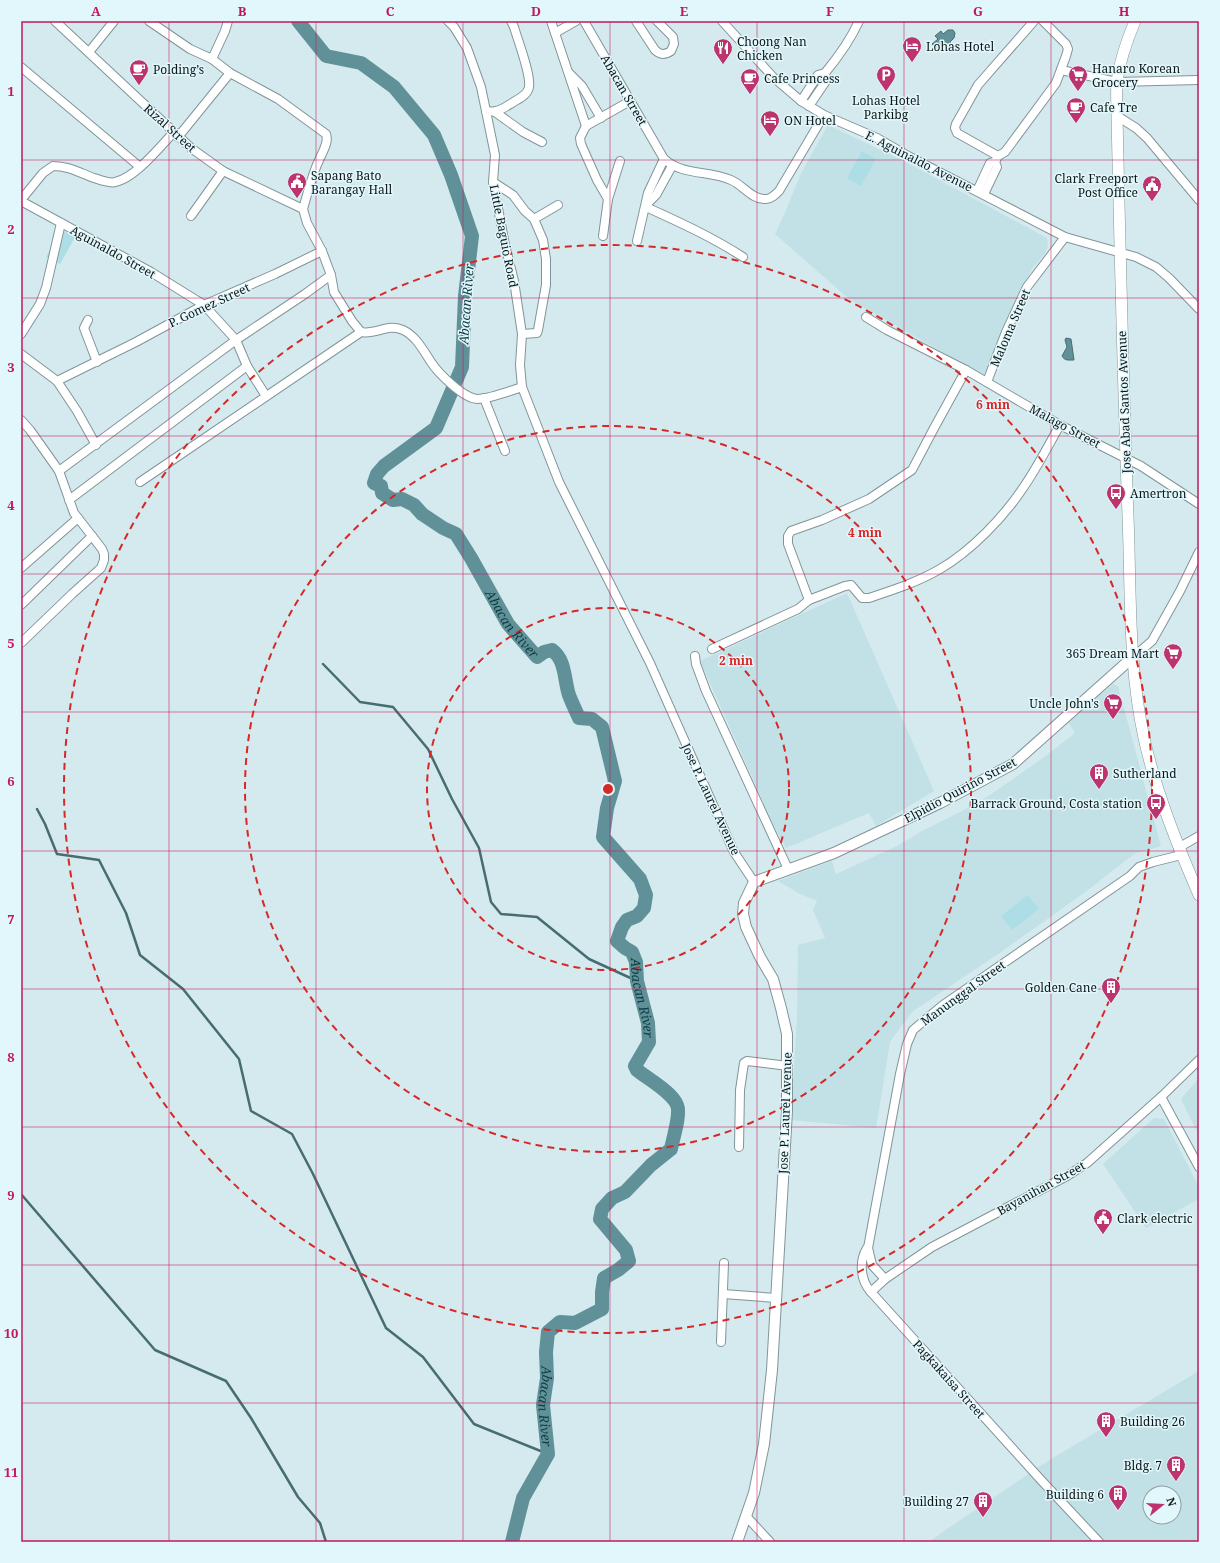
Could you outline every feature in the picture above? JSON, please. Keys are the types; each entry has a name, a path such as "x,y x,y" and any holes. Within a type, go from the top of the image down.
{"main road":[{"name":"Jose Abad Santos Avenue","path":"1135,21 1125,44 1117,82 1117,116 1125,459 1136,693 1144,738 1168,820 1199,895"}],"street":[{"name":"Rizal Street","path":"55,21 195,152 223,171 303,209"},
{"path":"89,52 114,21"},
{"path":"149,21 190,49 212,59 230,73 278,99 326,134 328,138 327,142 316,166 303,209 307,222 322,250 331,275 331,283 336,296 361,332"},
{"path":"212,59 226,31 228,21"},
{"name":"Little Baguio Road","path":"448,21 454,27 467,48 491,112 494,155 493,182 503,238 514,281 522,334 520,365 522,387"},
{"path":"491,112 524,96 529,88 528,75 511,21"},
{"path":"551,21 586,126"},
{"path":"555,33 576,21"},
{"name":"Abacan Street","path":"584,21 664,159 672,166 693,173 711,174 732,180 757,197 766,199 774,196 779,191 824,115"},
{"path":"637,21 657,53 664,54 671,51 674,41 657,21"},
{"name":"E. Aguinaldo Avenue","path":"722,21 773,77 808,106 824,115 878,138 910,157 980,192 1065,238 1136,257 1156,267 1169,278 1199,309"},
{"path":"801,101 818,75 825,73 841,54 859,21"},
{"path":"997,159 957,133 955,128 956,124 978,85 1034,21"},
{"path":"980,192 990,163 1005,152 1048,95 1056,83 1061,70 1068,49 1066,44 1043,21"},
{"path":"21,67 140,167"},
{"path":"1061,70 1117,82 1199,80"},
{"path":"21,201 43,173 54,166 71,168 96,179 113,183 123,180 176,135 230,73"},
{"path":"568,73 582,86 601,118"},
{"path":"808,106 826,81 825,73"},
{"path":"608,199 597,180 581,144 580,138 586,126 630,101"},
{"path":"491,112 542,142"},
{"path":"1117,116 1136,128 1146,138 1199,200"},
{"path":"637,241 648,193 664,159"},
{"path":"603,236 608,199 620,161"},
{"path":"646,206 656,195 672,166"},
{"path":"191,216 223,171"},
{"path":"493,182 513,195 525,211 534,218 543,240 546,259 546,285 538,330 537,332 522,334"},
{"name":"Aguinaldo Street","path":"21,201 151,272 204,305 236,340 247,366 266,396"},
{"path":"534,218 558,205"},
{"path":"646,206 719,242 743,257"},
{"path":"21,334 40,304 46,288 61,223"},
{"name":"Maloma Street","path":"987,382 1006,332 1027,287 1065,238"},
{"name":"P. Gomez Street","path":"57,381 97,362 204,305 262,280 322,250"},
{"path":"59,471 236,340 331,275"},
{"name":"Malago Street","path":"866,317 887,330 966,370 1060,425 1146,470 1199,504"},
{"path":"88,320 84,328 97,362"},
{"path":"140,482 361,332 373,332 391,327 409,333 419,343 431,362 443,376 466,395 472,398 484,398 522,387"},
{"path":"21,354 57,381 77,411 96,445"},
{"path":"69,500 247,366"},
{"path":"809,600 788,544 788,536 791,531 822,520 869,499 912,470 966,370"},
{"name":"Jose P. Laurel Avenue","path":"522,387 559,482 650,662 734,852 754,882 744,903 743,914 746,927 760,957 773,979 787,1034 787,1111 772,1370 764,1444 754,1493 737,1542"},
{"path":"484,398 505,451"},
{"path":"21,420 30,430 59,471 74,512 102,549 104,554 104,560 101,568 21,643"},
{"path":"712,649 798,609 809,600 845,586 851,585 862,598 869,598 910,584 940,569 974,544 1002,516 1023,488 1060,425"},
{"path":"21,568 78,518"},
{"path":"21,605 92,536"},
{"name":"Elpidio Quirino Street","path":"754,882 788,869 815,861 870,837 940,803 1013,764 1152,641 1180,591 1199,552"},
{"path":"695,656 696,664 706,691 788,869"},
{"name":"Manunggal Street","path":"862,1272 863,1258 868,1248 900,1074 907,1044 913,1030 943,1005 1130,876 1139,867 1180,851 1199,836"},
{"name":"Bayanihan Street","path":"885,1279 932,1247 1072,1173 1087,1162 1161,1097 1199,1060"},
{"path":"739,1147 742,1066 748,1061 788,1066"},
{"path":"1161,1097 1199,1167"},
{"name":"Manunggal Street","path":"868,1248 872,1265 885,1279"},
{"path":"720,1342 724,1263"},
{"path":"872,1265 862,1272 864,1283 871,1292 885,1279"},
{"name":"Pagkakaisa Street","path":"871,1292 1041,1480 1100,1542"},
{"path":"723,1294 776,1298"},
{"path":"746,1516 770,1542"}],"shaded area":[{"path":"948,30 953,30 955,33 954,38 950,42 956,48 950,52 945,46 939,51 932,44 938,39 935,36 941,31 943,34"},
{"path":"828,125 902,160 1047,238 1048,246 1045,253 1032,269 1017,297 990,366 984,374 981,374 849,299 775,234 801,173"},
{"path":"862,151 876,159 861,186 847,178"},
{"path":"61,230 75,237 60,264 46,257"},
{"path":"1066,338 1071,339 1074,360 1068,360 1062,356 1067,347 1065,340"},
{"path":"847,593 934,791 876,826 869,813 786,848 774,826 700,661"},
{"path":"1113,684 1118,686 1161,846 1134,854 1084,893 1001,952 912,1012 890,1042 876,1128 791,1120 797,1017 798,945 825,938 813,910 817,901 800,894 778,881 832,861 836,874 897,846 920,832 990,795 1075,733 1067,720"},
{"path":"1028,895 1039,909 1012,930 1001,916"},
{"path":"1199,1078 1199,1136 1181,1099"},
{"path":"1154,1118 1164,1119 1199,1187 1199,1199 1146,1228 1103,1164"},
{"path":"1199,1371 1199,1542 928,1542 1046,1462"}],"waterway":[{"name":"Abacan River","path":"298,21 326,56 361,63 394,87 434,135 451,175 472,236 465,296 462,367 436,428 384,466 377,474 374,483 381,486 382,493 393,500 402,499 414,505 422,514 443,528 456,534 508,624 537,657 544,652 552,650 557,654 564,671 569,695 579,718 592,719 602,727 615,781 607,808 603,837 640,879 646,895 644,908 637,916 627,920 622,927 617,941 632,952 636,962 637,981 648,1023 649,1042 635,1066 637,1070 670,1095 678,1109 671,1149 651,1165 625,1192 612,1198 602,1209 600,1219 626,1250 629,1261 618,1270 604,1278 602,1309 575,1323 560,1322 548,1332 546,1352 547,1378 543,1405 548,1454 523,1498 512,1542"},
{"path":"323,664 360,702 393,707 428,749 452,799 479,848 491,902 501,914 537,917 589,959 637,981"},
{"path":"37,809 45,824 57,854 99,860 126,913 140,955 183,989 239,1059 251,1111 292,1134 313,1174 386,1328 423,1357 474,1424 548,1454"},
{"path":"21,1194 155,1350 226,1381 251,1418 298,1497 320,1523 326,1542"}],"place":[{"name":"Lohas Hotel","path":"912,63"},
{"name":"Choong Nan Chicken","path":"723,65"},
{"name":"Polding’s","path":"139,86"},
{"name":"Lohas Hotel Parkibg","path":"886,92"},
{"name":"Hanaro Korean Grocery","path":"1078,92"},
{"name":"Cafe Princess","path":"750,95"},
{"name":"Cafe Tre","path":"1076,124"},
{"name":"ON Hotel","path":"770,137"},
{"name":"Sapang Bato Barangay Hall","path":"297,199"},
{"name":"Clark Freeport Post Office","path":"1152,202"},
{"name":"Amertron","path":"1116,510"},
{"name":"365 Dream Mart","path":"1173,670"},
{"name":"Uncle John's","path":"1113,720"},
{"name":"Sutherland","path":"1099,790"},
{"name":"Barrack Ground, Costa station","path":"1156,820"},
{"name":"Golden Cane","path":"1111,1004"},
{"name":"Clark electric","path":"1103,1235"},
{"name":"Building 26","path":"1106,1438"},
{"name":"Bldg. 7","path":"1176,1482"},
{"name":"Building 6","path":"1118,1511"},
{"name":"Building 27","path":"983,1518"}]}
